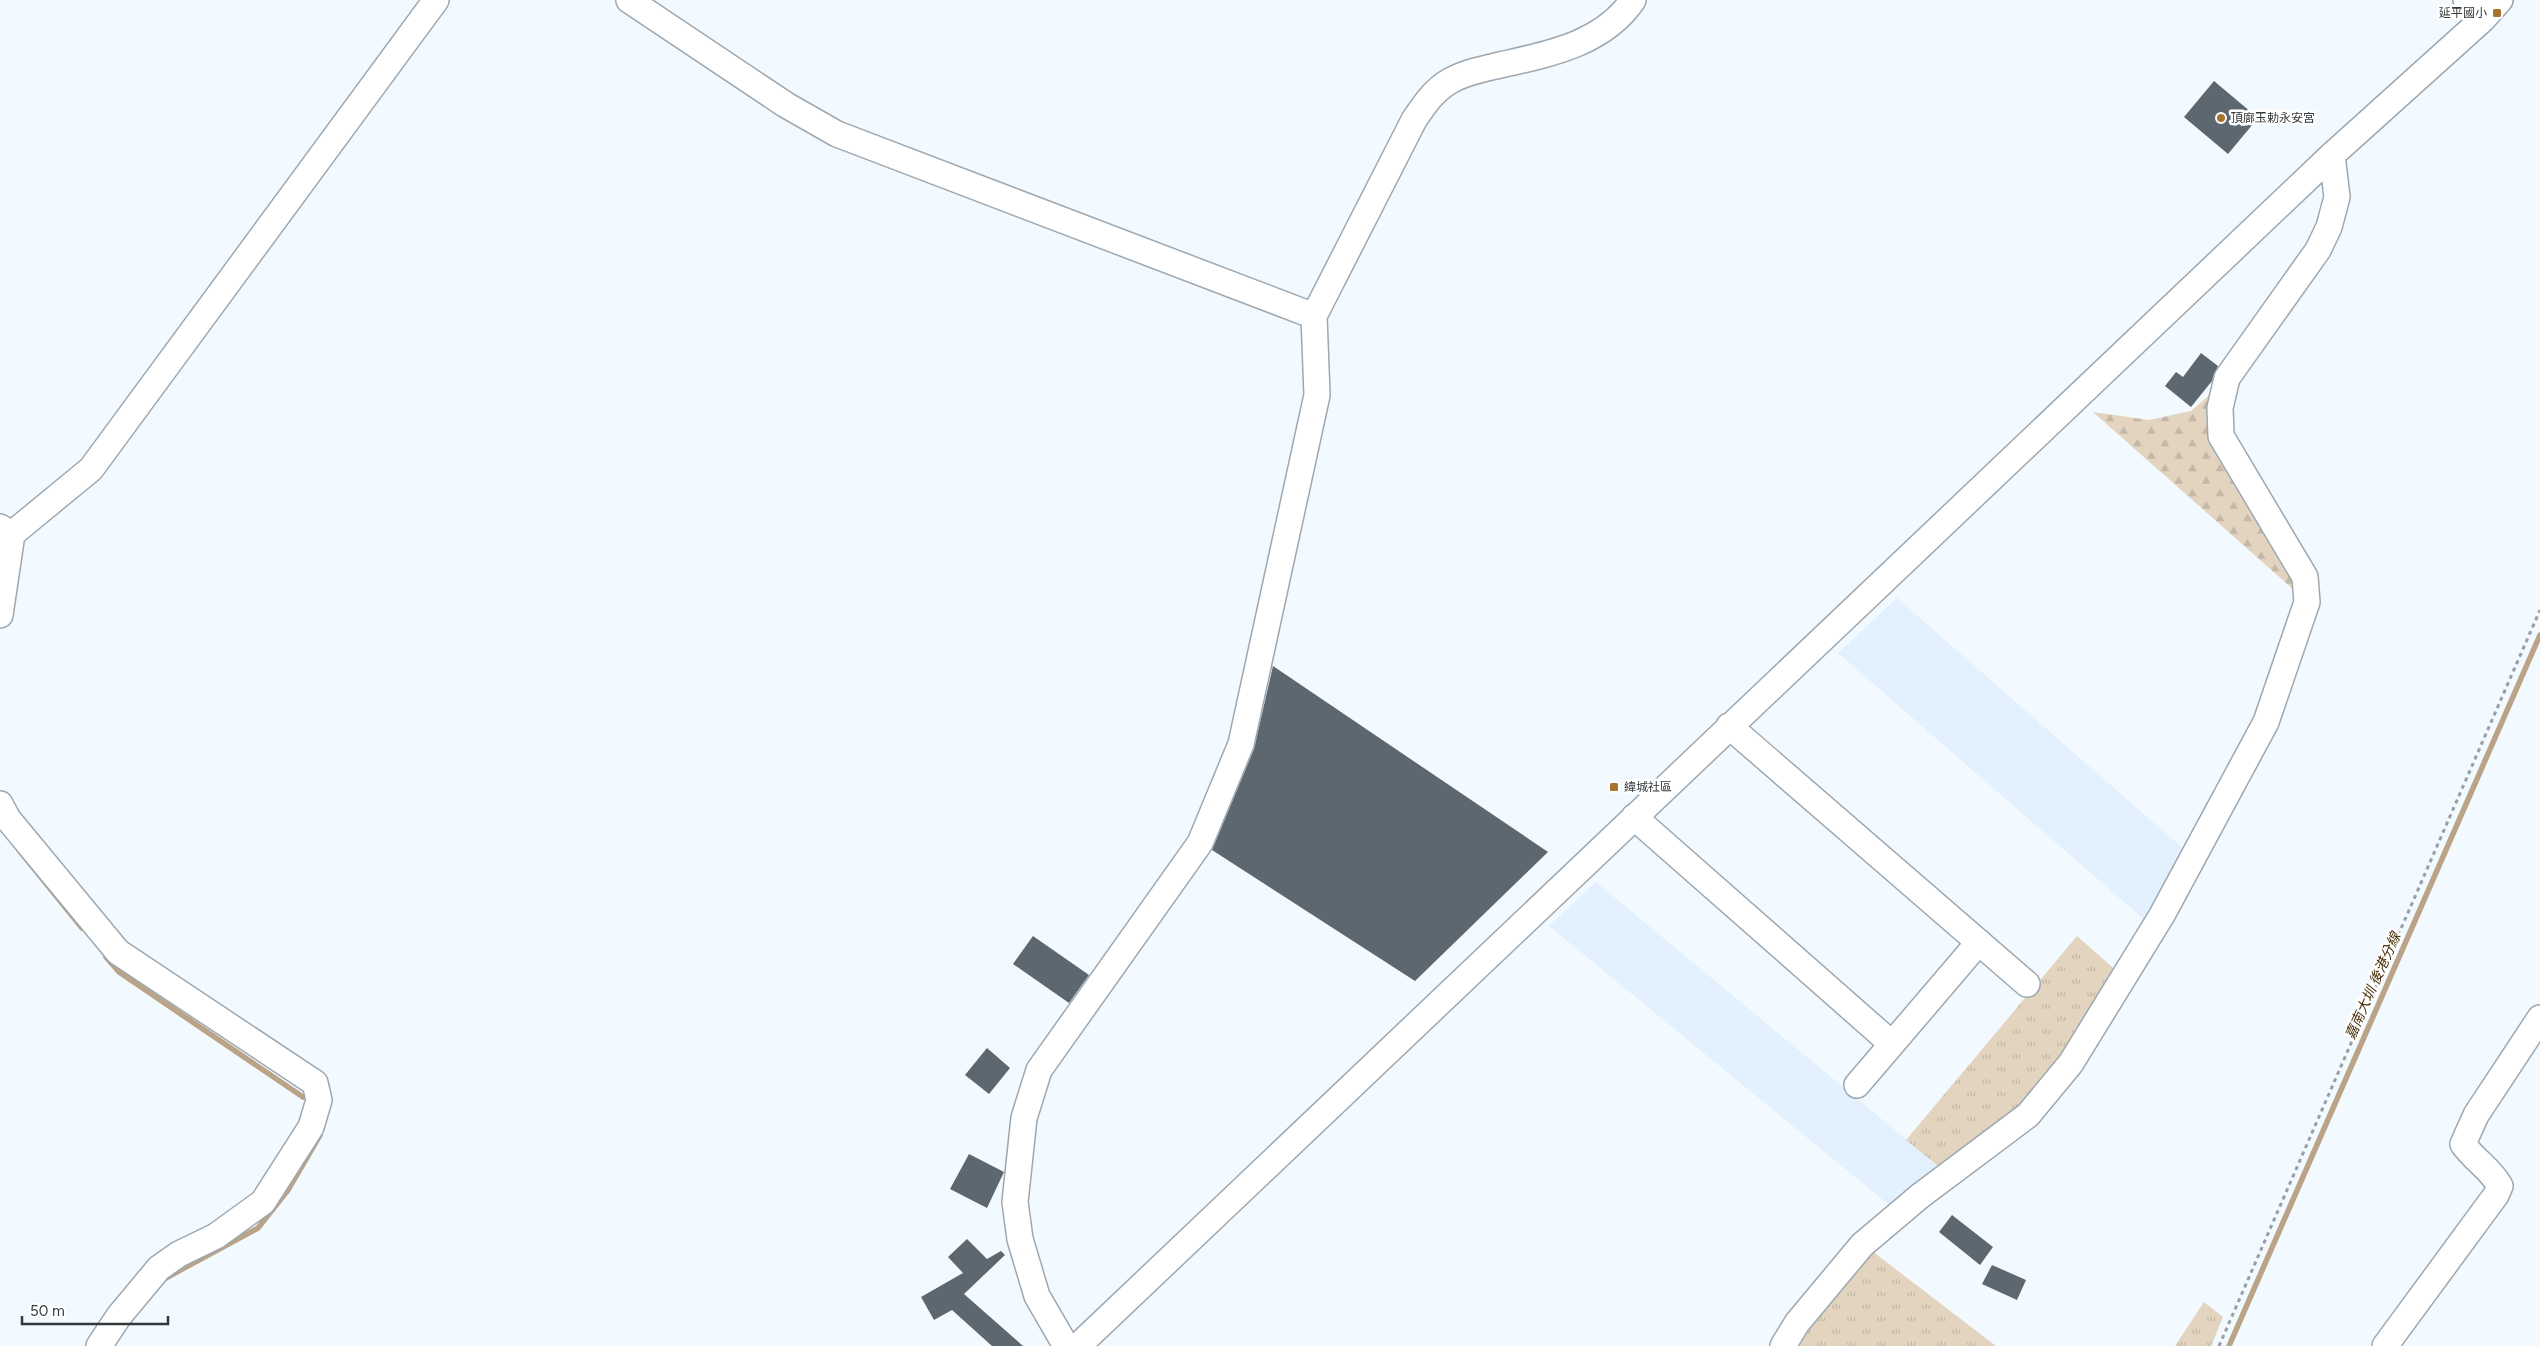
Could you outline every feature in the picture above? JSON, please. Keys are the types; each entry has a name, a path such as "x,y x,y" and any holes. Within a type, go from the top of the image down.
{"street":[{"path":"0,615 6,530 91,470 436,0"},
{"path":"629,0 786,105 837,134 1314,316"},
{"path":"1066,1346 1037,1296 1020,1239 1015,1202 1024,1118 1039,1070 1200,844 1241,744 1317,395 1314,316 1414,120 1431,96 1449,82 1468,72 1549,54 1588,40 1627,9 1634,0"},
{"path":"2466,0 2483,19"},
{"path":"1078,1346 2332,155 2483,19 2500,0"},
{"path":"1783,1346 1797,1323 1862,1245 1920,1196 2028,1115 2071,1064 2162,915 2266,722 2308,602 2306,577 2221,436 2220,408 2228,378 2318,250 2329,227 2337,196 2332,155"},
{"path":"1729,726 2026,984"},
{"path":"0,804 8,819 118,952 315,1083 319,1100 311,1127 264,1202 216,1236 179,1254 159,1268 119,1316 99,1346"},
{"path":"1634,817 1892,1044"},
{"path":"1857,1085 1979,942"},
{"path":"2385,1346 2496,1195 2500,1186 2494,1174 2473,1159 2463,1144 2476,1115 2540,1018"}],"path":[{"path":"2219,1346 2540,610"}],"shaded area":[{"path":"1897,598 2186,851 2147,922 1838,653"},
{"path":"1596,882 1943,1170 1894,1209 1549,926"}],"green space":[{"path":"2220,386 2214,408 2303,598 2093,412 2149,420 2191,411"},
{"path":"2077,936 2119,973 2023,1111 1943,1170 1906,1140"},
{"path":"1868,1248 1996,1346 1792,1346"},
{"path":"2204,1302 2223,1317 2211,1346 2175,1346"}],"building":[{"name":"頂廍玉勅永安宮","path":"2214,81 2258,118 2228,154 2184,117"},
{"path":"2201,353 2218,366 2212,381 2191,407 2165,386 2176,372 2183,377"},
{"path":"1273,666 1548,852 1415,981 1212,850 1254,749"},
{"path":"1033,936 1089,975 1069,1003 1013,964"},
{"path":"987,1048 1010,1068 989,1094 965,1075"},
{"path":"969,1154 1004,1172 987,1208 950,1189"},
{"path":"1952,1215 1993,1247 1980,1265 1939,1232"},
{"path":"967,1239 987,1259 1001,1251 1005,1255 964,1294 1023,1346 992,1346 952,1310 934,1320 921,1297 963,1273 948,1257"},
{"path":"1992,1265 2026,1280 2017,1300 1982,1284"}],"waterway":[{"name":"嘉南大圳 後港分線","path":"2229,1346 2540,635"},
{"path":"19,850 82,928"},
{"path":"106,957 119,972 303,1097"},
{"path":"164,1279 258,1228 288,1190 320,1135"}],"place":[{"name":"延平國小","path":"2497,13"},
{"name":"頂廍玉勅永安宮","path":"2221,118"},
{"name":"緯城社區","path":"1614,787"}]}
